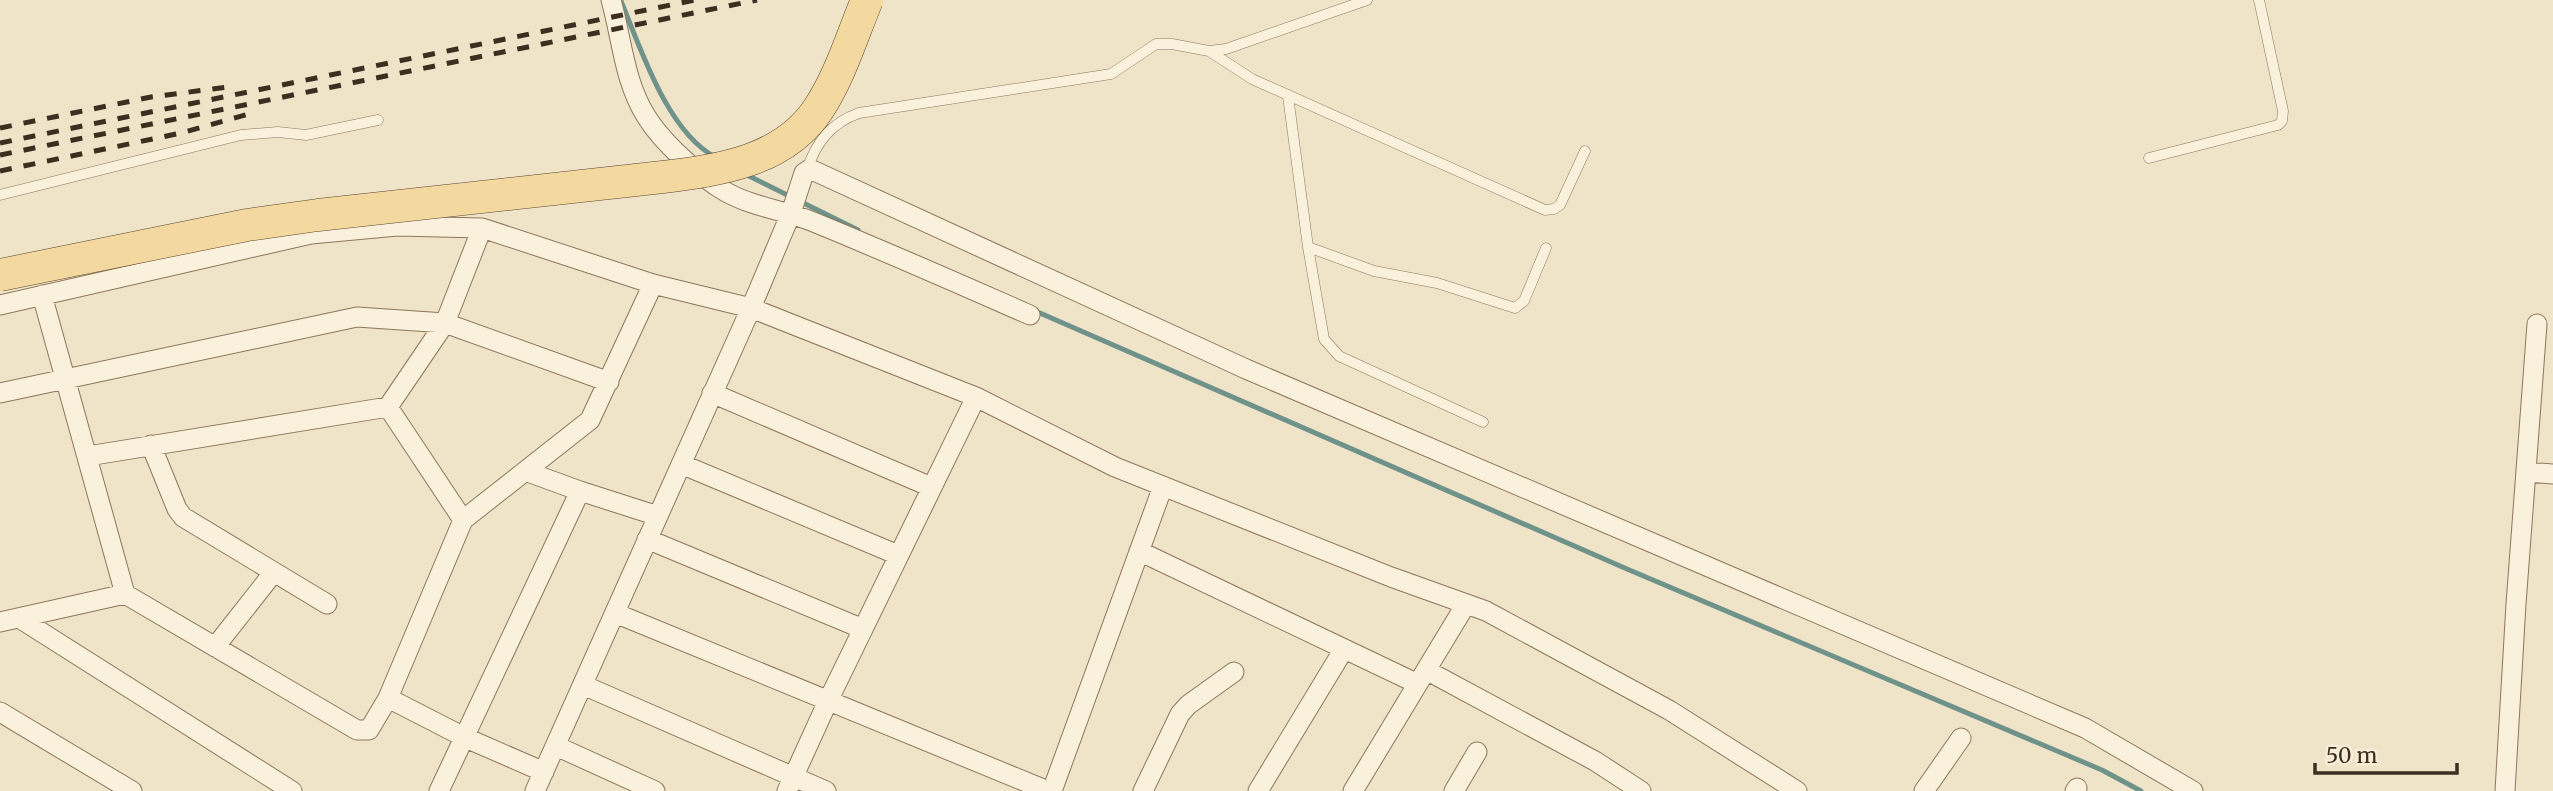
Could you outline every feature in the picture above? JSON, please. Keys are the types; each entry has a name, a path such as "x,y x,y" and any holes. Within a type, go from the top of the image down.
{"main road":[{"path":"0,275 247,225 663,177 740,164 772,150 797,133 818,110 831,87 867,0"}],"street":[{"path":"611,0 636,100 663,141 724,191 761,207 798,194"},
{"path":"535,791 751,308 798,194 812,170 1246,369 2085,729 2193,791"},
{"path":"798,194 881,250 1030,315"},
{"path":"0,305 311,234 397,226 454,225 482,228 653,284 751,308 976,397 1115,467 1378,572 1486,611 1669,710 1797,791"},
{"path":"88,456 388,407 445,323 482,228"},
{"path":"9,620 125,594 357,730 363,731 372,727 388,698 463,520 583,427 595,413 653,284"},
{"path":"42,296 125,594"},
{"path":"0,393 357,317 445,323 609,382"},
{"path":"2505,791 2538,324"},
{"path":"712,393 931,487"},
{"path":"791,784 828,701 976,397"},
{"path":"388,407 463,520"},
{"path":"151,445 177,509 183,517 327,604"},
{"path":"681,464 898,555"},
{"path":"525,471 658,516"},
{"path":"2526,472 2553,474"},
{"path":"615,613 1050,791 1163,486"},
{"path":"439,791 580,491"},
{"path":"647,539 863,629"},
{"path":"1139,551 1344,649 1422,677 1595,761 1642,791"},
{"path":"215,647 274,572"},
{"path":"1353,791 1466,604"},
{"path":"9,620 292,791"},
{"path":"1258,791 1344,649"},
{"path":"1143,791 1180,714 1188,705 1234,672"},
{"path":"583,685 791,784 826,791"},
{"path":"388,698 466,738 544,772"},
{"path":"0,712 132,791"},
{"path":"1924,791 1961,738"},
{"path":"556,746 655,791"},
{"path":"1454,791 1477,752"}],"lane":[{"path":"798,194 814,150 830,129 847,117 1111,74 1156,44 1209,51 1226,49 1367,0"},
{"path":"2149,158 2278,125 2282,121 2283,111 2259,0"},
{"path":"1209,51 1252,79 1545,210 1560,205 1586,151"},
{"path":"1288,96 1308,247 1324,339 1330,349 1339,356 1483,422"},
{"path":"0,195 241,135 278,132 306,135 378,120"},
{"path":"1308,247 1374,271 1437,283 1515,308 1524,301 1546,248"}],"waterway":[{"path":"621,1 647,65 669,109 698,145 715,157"},
{"path":"745,174 858,230"},
{"path":"1033,310 1627,569 2102,770 2141,791"}],"railway":[{"path":"0,143 695,0"},
{"path":"0,155 757,0"},
{"path":"0,128 151,97 228,87"},
{"path":"0,171 181,133 256,112"}]}
